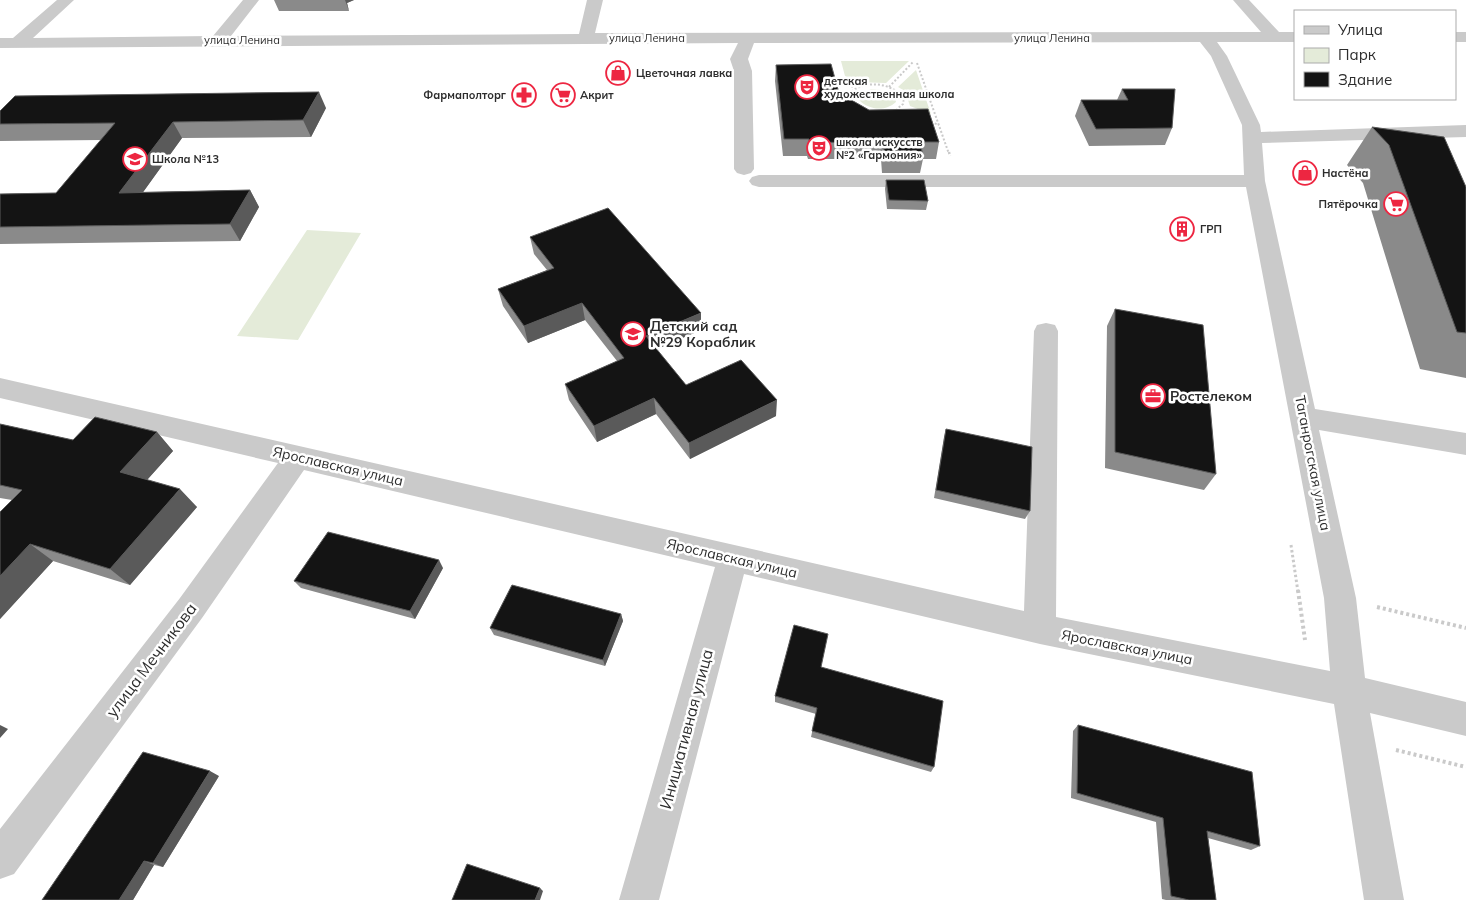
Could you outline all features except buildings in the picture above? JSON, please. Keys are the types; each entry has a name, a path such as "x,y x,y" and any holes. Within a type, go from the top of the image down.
{"street":[{"path":"8,43 66,0"},
{"path":"219,40 251,0"},
{"path":"586,38 595,0"},
{"path":"1241,0 1274,37"},
{"name":"Таганрогская улица","path":"1205,37 1219,56 1251,125 1255,181 1340,598 1349,691 1384,900"},
{"name":"улица Ленина","path":"8,43 586,38 1294,37"},
{"path":"748,38 739,58 743,71 751,175 1255,181"},
{"path":"1253,138 1437,140 1466,131"},
{"path":"1040,629 1046,331"},
{"name":"Ярославская улица","path":"0,388 1040,629 1349,691 1466,719"},
{"path":"1304,417 1466,444"},
{"name":"улица Мечникова","path":"0,860 192,608 298,457"},
{"name":"Инициативная улица","path":"639,900 733,559"}],"path":[{"path":"889,87 916,60 952,161"},
{"path":"831,77 855,88"},
{"path":"854,106 849,100 850,94 855,88 865,85 889,87 898,91 904,97 903,104 892,111"},
{"path":"897,109 906,112"},
{"path":"931,122 939,125"},
{"path":"1340,598 1466,628"},
{"path":"1358,740 1466,767"}],"green space":[{"path":"841,61 909,61 886,83 856,82 845,76"},
{"path":"916,70 931,114 910,106 905,91 898,87"},
{"path":"871,89 881,90 895,97 896,102 882,108 867,106 859,100 859,95"},
{"path":"307,230 361,233 298,340 237,336"}],"place":[{"name":"Цветочная лавка","path":"618,73"},
{"name":"детская художественная школа","path":"807,87"},
{"name":"Фармаполторг","path":"524,95"},
{"name":"Акрит","path":"563,95"},
{"name":"школа искусств №2 «Гармония»","path":"819,148"},
{"name":"Школа №13","path":"135,159"},
{"name":"Настёна","path":"1305,173"},
{"name":"Пятёрочка","path":"1396,204"},
{"name":"ГРП","path":"1182,229"},
{"name":"Детский сад №29 Кораблик","path":"633,334"},
{"name":"Ростелеком","path":"1153,396"}]}
